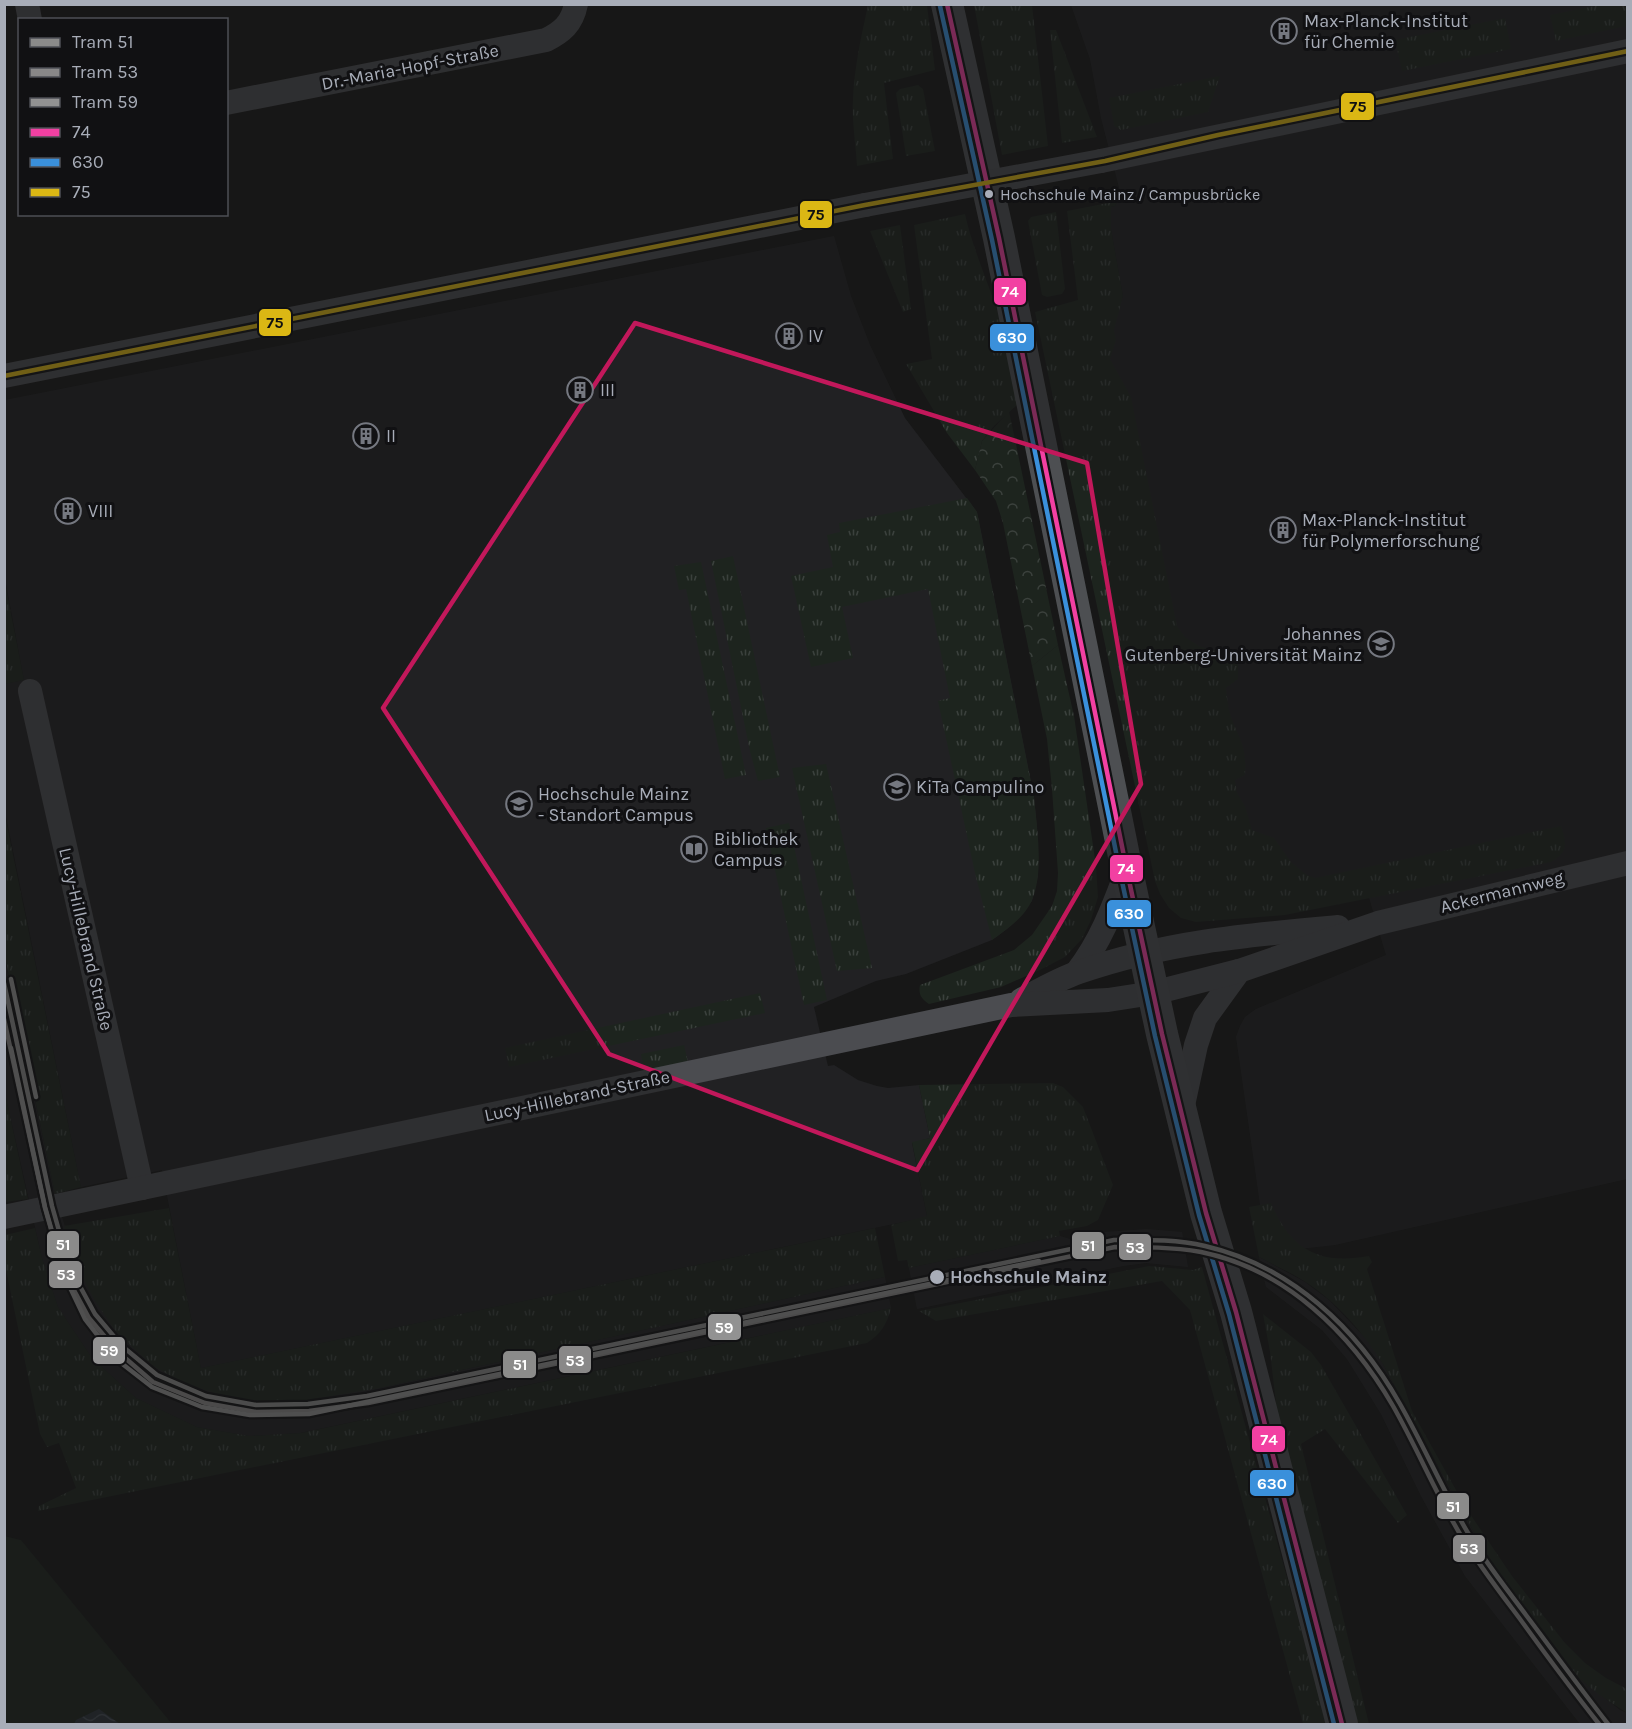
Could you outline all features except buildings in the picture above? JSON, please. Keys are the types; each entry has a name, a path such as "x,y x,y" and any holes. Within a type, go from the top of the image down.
{"main road":[{"path":"947,4 1008,282 1153,993 1206,1213 1236,1312 1342,1725"}],"street":[{"name":"Dr.-Maria-Hopf-Straße","path":"228,103 546,40 567,27 576,4"},
{"path":"4,376 1101,161 1628,51"},
{"name":"Lucy-Hillebrand Straße","path":"30,691 142,1188"},
{"name":"Ackermannweg","path":"1153,993 1239,971 1378,923 1628,863"},
{"name":"Lucy-Hillebrand-Straße","path":"1077,972 1093,952 1104,930 1127,871"},
{"name":"Ackermannweg","path":"1145,952 1213,939 1378,923"},
{"name":"Lucy-Hillebrand-Straße","path":"1011,1005 1077,972 1145,952"},
{"path":"1182,1113 1196,1045 1205,1018 1239,971"},
{"name":"Lucy-Hillebrand-Straße","path":"4,1216 1011,1005 1108,1000 1153,993"}],"highlighted area":[{"path":"635,323 1087,463 1141,784 917,1170 609,1054 383,708"}],"shaded area":[{"name":"Johannes Gutenberg-Universität Mainz","path":"1071,5 1627,5 1627,1179 1335,1245 1290,1250 1266,1246 1236,1037 1240,1026 1245,1017 1256,1009 1386,955 1368,894 1248,912 1086,393 1123,296 1111,229 1111,207 1115,206 1121,195 1101,118 1090,59"},
{"name":"Hochschule Mainz - Standort Campus","path":"834,236 851,296 870,345 905,418 977,512 1034,797 1037,828 1038,876 1032,901 1007,929 992,940 906,974 876,981 814,1007 828,1066 834,1065 858,1080 877,1086 888,1088 919,1085 930,1138 912,1143 927,1217 201,1368 162,1170 81,1187 5,811 4,684 24,680 5,578 5,400"},
{"path":"4,957 55,1194 77,1266 153,1366 380,1388 885,1277 891,1308 300,1433 249,1436 197,1427 136,1398 92,1358 58,1307 42,1258 5,1093"},
{"path":"1147,1229 1182,1232 1188,1267 1146,1263 1123,1266 917,1309 909,1268 1060,1236 1070,1239 1104,1232"},
{"path":"1259,1257 1305,1282 1329,1300 1371,1344 1489,1560 1579,1678 1627,1713 1627,1724 1580,1724 1465,1576 1421,1496 1381,1414 1347,1359 1322,1330 1266,1287"}],"green space":[{"path":"868,5 927,5 935,70 884,83 893,159 857,166 853,91"},
{"path":"974,5 1032,5 1048,146 1002,155"},
{"path":"1600,5 1627,5 1627,26 1556,41 1550,15"},
{"path":"1505,18 1511,49 1402,71 1395,40"},
{"path":"1050,30 1056,30 1097,137 1062,143"},
{"path":"1220,76 1208,112 1121,130 1114,126 1109,98"},
{"path":"918,85 923,89 935,151 906,156 896,93 900,89"},
{"path":"1118,201 1115,206 1111,207 1111,229 1123,296 1114,330 1116,340 1110,359 1131,397 1177,626 1185,637 1199,646 1232,657 1238,664 1238,679 1226,688 1230,714 1245,757 1245,775 1235,780 1237,793 1245,806 1252,830 1274,838 1291,862 1307,875 1315,878 1561,826 1565,847 1557,859 1285,915 1196,922 1181,918 1169,908 1155,881 1035,312 1078,300 1067,211"},
{"path":"1056,212 1065,289 1062,294 1047,297 1042,295 1028,221 1031,217"},
{"path":"965,214 972,241 1000,319 1017,405 994,426 982,441 975,470 947,433 906,364 932,359 914,225"},
{"path":"900,225 911,309 903,312 870,231"},
{"path":"1009,411 1058,645 1032,666 1003,523 996,501 975,470 982,441"},
{"path":"967,498 977,512 1034,797 1038,836 1038,876 1032,900 1020,917 992,940 975,873 938,701 950,698 928,589 842,607 853,658 811,667 791,576 833,567 827,535 840,532 839,523"},
{"path":"733,556 780,777 758,781 711,561"},
{"path":"701,562 746,775 725,779 686,589 679,590 674,566"},
{"path":"4,578 24,680 5,684 4,684"},
{"path":"1058,645 1074,716 1096,866 1098,897 1091,920 1082,939 1065,957 1040,970 1001,987 929,1004 921,996 920,985 1014,950 1032,935 1052,906 1057,891 1058,873 1052,789 1047,739 1032,666"},
{"path":"826,764 872,968 837,971 792,768"},
{"path":"4,811 81,1187 55,1194 5,957"},
{"path":"789,823 827,1000 804,1005 766,828"},
{"path":"760,993 765,1013 509,1067 505,1048"},
{"path":"684,1045 688,1062 644,1071 641,1054"},
{"path":"1053,1083 1063,1087 1083,1107 1113,1185 1098,1220 1087,1226 1059,1231 1060,1236 909,1268 907,1260 898,1261 891,1225 927,1216 912,1142 930,1138 919,1085"},
{"path":"5,1093 28,1199 4,1202"},
{"path":"1271,1203 1288,1232 1298,1243 1309,1250 1321,1256 1335,1258 1369,1256 1372,1262 1367,1269 1412,1411 1466,1508 1512,1576 1565,1643 1585,1663 1627,1689 1627,1713 1579,1678 1489,1560 1384,1366 1359,1330 1339,1308 1316,1289 1259,1257 1249,1207"},
{"path":"169,1208 201,1368 875,1228 885,1277 380,1388 307,1400 260,1401 224,1396 184,1383 153,1366 116,1332 95,1301 77,1266 64,1226"},
{"path":"35,1228 58,1307 92,1358 136,1398 197,1427 249,1436 301,1433 891,1308 883,1328 867,1343 38,1511 39,1506 76,1488 59,1443 47,1447 40,1434 5,1265 5,1235"},
{"path":"1149,1266 1193,1270 1202,1267 1327,1724 1303,1724 1190,1310 1162,1281 936,1321 919,1311"},
{"path":"1263,1314 1311,1352 1321,1365 1407,1515 1398,1523 1325,1429 1301,1444 1369,1724 1352,1724 1281,1446 1270,1352"},
{"path":"4,1536 21,1540 172,1724 5,1724"}],"water":[{"path":"99,1709 120,1724 74,1724 76,1720"}],"tram line":[{"name":"59","path":"11,979 36,1097"},
{"name":"51","path":"4,983 52,1206 69,1266 95,1314 122,1346 157,1375 206,1396 256,1405 308,1404 367,1396 1114,1240 1171,1241 1205,1246 1236,1255 1266,1268 1293,1285 1319,1304 1363,1350 1383,1376 1400,1404 1481,1554 1608,1724"},
{"name":"53","path":"4,1019 45,1208 62,1268 89,1318 117,1351 153,1382 205,1403 256,1412 309,1411 368,1403 1115,1247 1169,1248 1201,1252 1261,1273 1288,1289 1313,1308 1336,1330 1376,1379 1393,1406 1442,1502 1467,1545 1599,1724"},
{"name":"59","path":"11,1048 45,1207 65,1277 85,1319 116,1359 152,1387 202,1407 250,1415 309,1414 1039,1261"}],"transit line":[{"name":"74","path":"947,4 999,238 1162,1034 1206,1213 1236,1312 1342,1724"},
{"name":"630","path":"940,6 992,240 1155,1036 1199,1215 1229,1314 1334,1724"},
{"name":"75","path":"4,376 865,205 1105,161 1218,135 1628,51"}],"place":[{"name":"Max-Planck-Institut für Chemie","path":"1284,31"},
{"name":"Hochschule Mainz / Campusbrücke","path":"989,194"},
{"name":"IV","path":"789,336"},
{"name":"III","path":"580,390"},
{"name":"II","path":"366,436"},
{"name":"VIII","path":"68,511"},
{"name":"Max-Planck-Institut für Polymerforschung","path":"1283,530"},
{"name":"Johannes Gutenberg-Universität Mainz","path":"1381,644"},
{"name":"KiTa Campulino","path":"897,787"},
{"name":"Hochschule Mainz - Standort Campus","path":"519,804"},
{"name":"Bibliothek Campus","path":"694,849"},
{"name":"Hochschule Mainz","path":"937,1277"}]}
